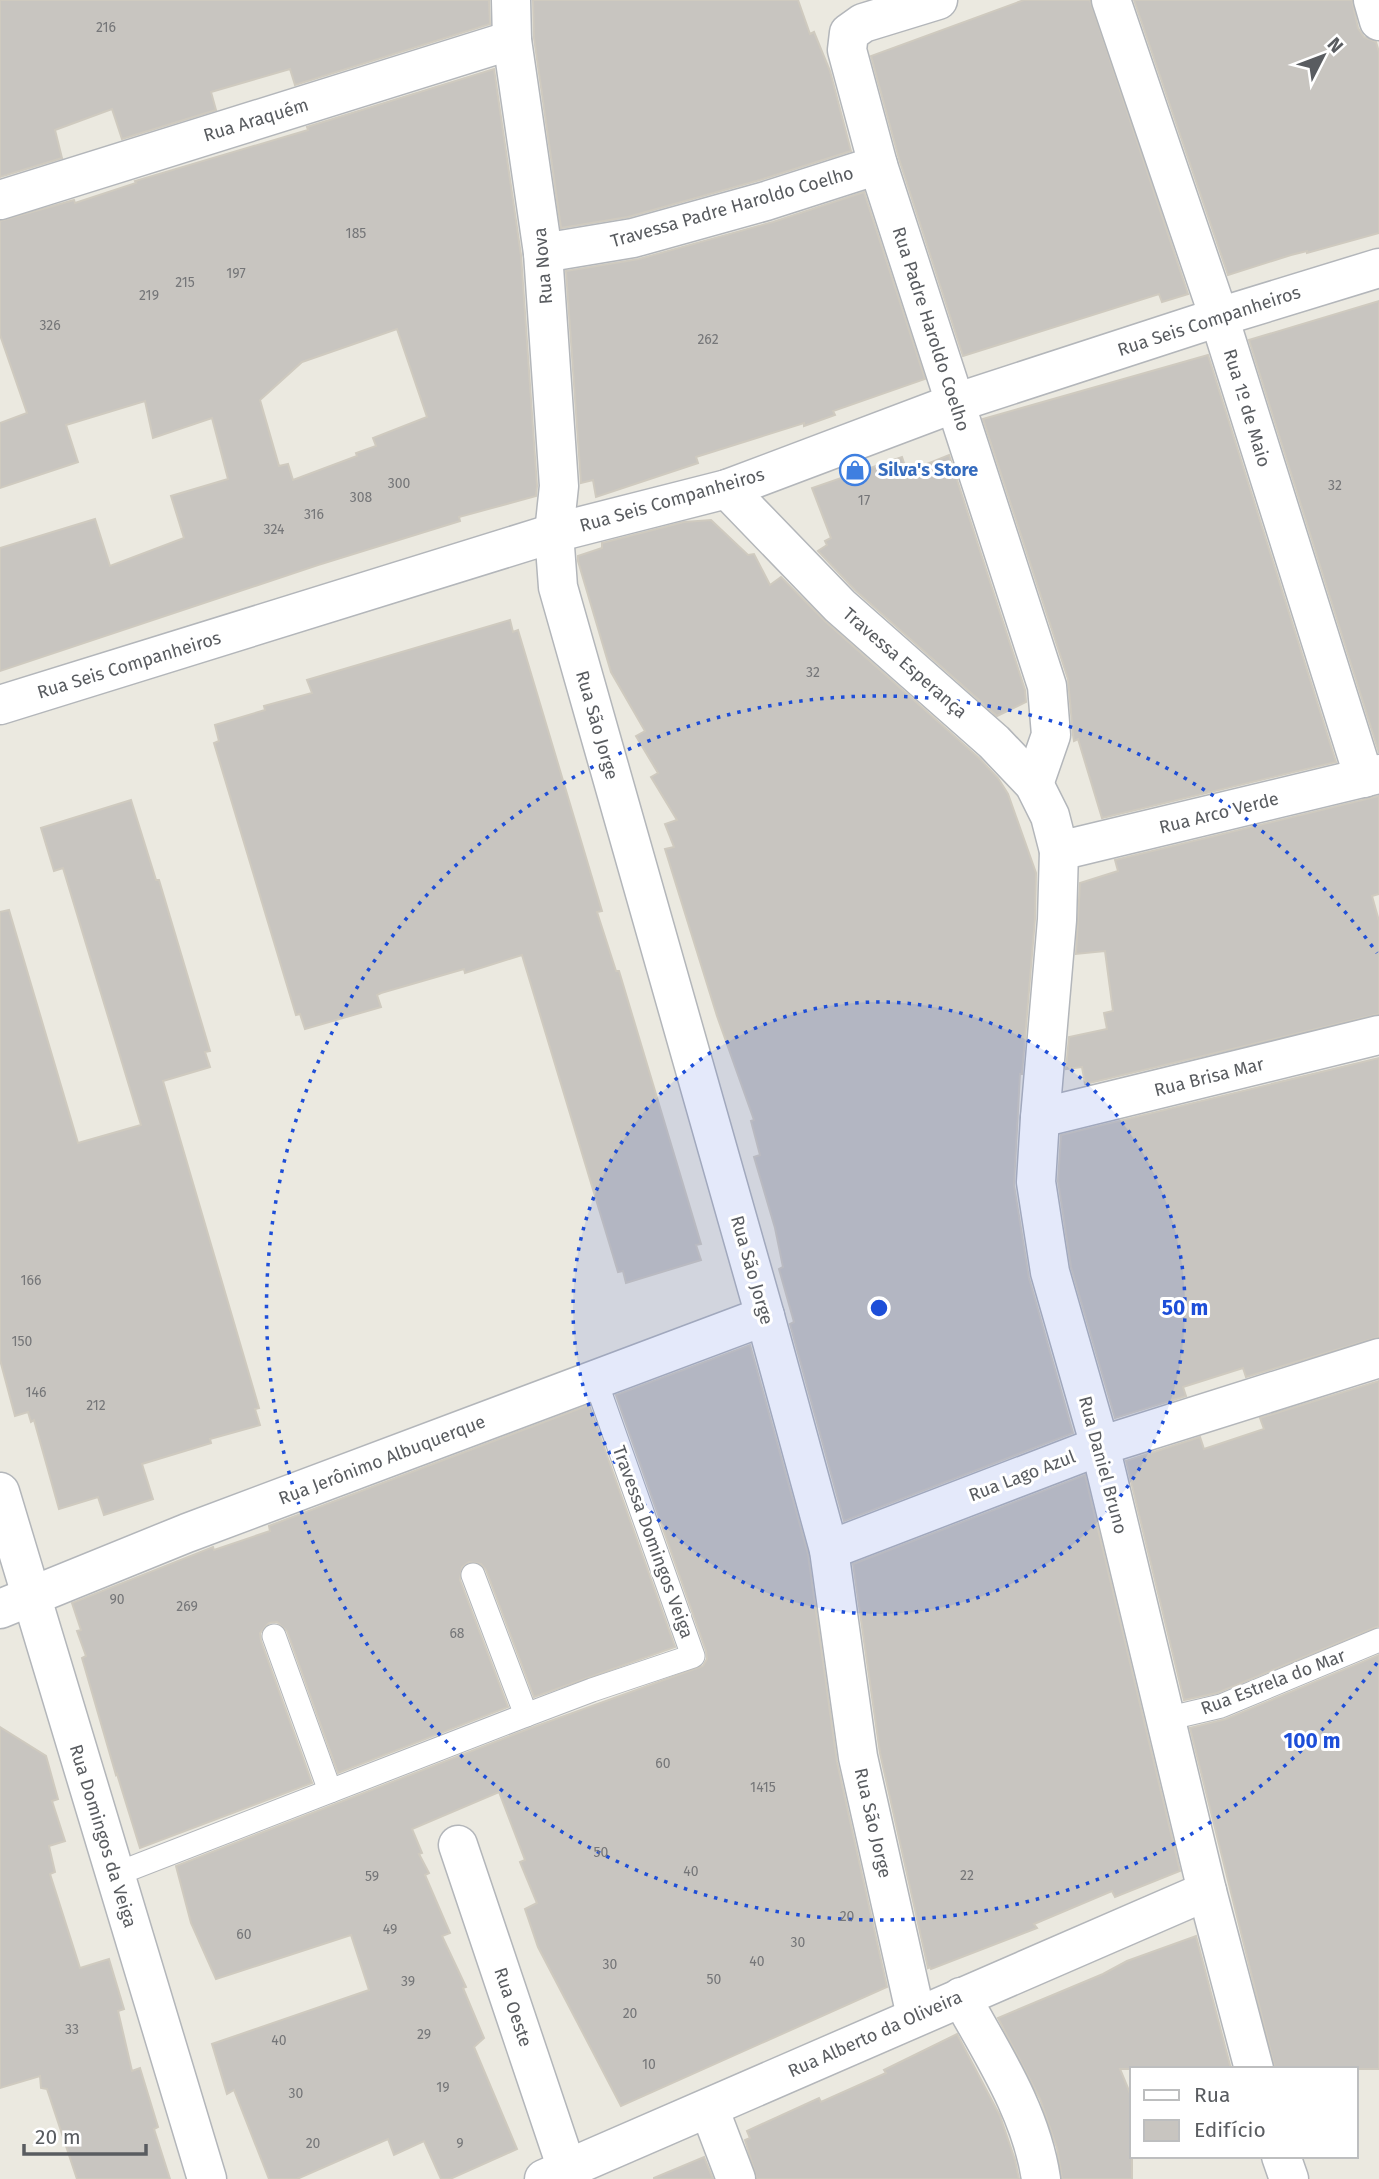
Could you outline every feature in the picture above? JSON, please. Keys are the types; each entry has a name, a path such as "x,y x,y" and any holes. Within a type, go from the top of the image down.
{"street":[{"name":"Rua Nova","path":"511,0 512,40 543,253 559,486 554,533"},
{"name":"Rua Padre Haroldo Coelho","path":"938,0 863,23 849,33 847,50 878,165 1047,686 1051,735 1034,784"},
{"name":"Rua 1º de Maio","path":"1111,0 1371,776"},
{"path":"1373,0 1379,21"},
{"name":"Rua Araquém","path":"0,200 512,40"},
{"name":"Travessa Padre Haroldo Coelho","path":"543,253 632,238 766,201 878,165"},
{"name":"Rua Seis Companheiros","path":"0,705 554,533 727,489 955,403 1379,268"},
{"name":"Travessa Esperança","path":"727,489 840,606 994,742 1034,784 1051,816 1059,851"},
{"name":"Rua São Jorge","path":"554,533 558,587 829,1550 858,1757 916,2016"},
{"name":"Rua Arco Verde","path":"1059,851 1371,776"},
{"name":"Rua Daniel Bruno","path":"1059,851 1057,920 1037,1182 1050,1272 1100,1446 1207,1891 1253,2067"},
{"name":"Rua Brisa Mar","path":"1040,1118 1379,1035"},
{"name":"Rua Jerônimo Albuquerque","path":"16,1603 187,1533 765,1316"},
{"name":"Rua Lago Azul","path":"829,1550 1100,1446 1379,1358"},
{"name":"Rua Domingos da Veiga","path":"0,1492 16,1603 114,1875 207,2179"},
{"name":"Rua Oeste","path":"458,1845 556,2174"},
{"name":"Rua Alberto da Oliveira","path":"556,2174 1207,1891"},
{"path":"961,1997 1023,2113 1037,2149 1041,2179"},
{"path":"709,2108 736,2179"},
{"path":"1282,2158 1289,2179"}],"lane":[{"name":"Travessa Domingos Veiga","path":"114,1875 592,1690 693,1656 595,1379"},
{"path":"473,1576 526,1715"},
{"path":"274,1636 330,1791"},
{"name":"Rua Estrela do Mar","path":"1166,1719 1221,1706 1379,1640"}],"building":[{"path":"0,0 489,0 490,24 295,85 290,69 211,92 216,110 122,139 112,109 55,130 62,158 0,177"},
{"path":"533,0 798,0 810,34 814,32 830,71 851,151 628,217 561,228 534,38"},
{"path":"1024,0 1090,0 1188,294 1162,302 1159,294 963,356 899,159 871,56"},
{"path":"1134,0 1352,0 1358,28 1364,37 1376,42 1379,52 1379,233 1291,255 1228,275"},
{"path":"494,69 521,255 536,496 459,517 460,521 318,565 0,671 0,548 95,519 110,566 184,538 171,496 228,479 212,418 153,438 145,401 66,425 78,462 0,488 0,423 27,413 0,335 0,221 74,200 75,203 136,183 135,181 308,130 307,127","holes":["397,329 427,417 373,438 376,446 356,453 357,456 293,480 288,464 279,466 260,400 302,362"]},
{"path":"864,192 925,379 833,411 835,415 804,426 804,423 696,457 698,463 596,497 593,480 581,483 566,271 639,259 773,222"},
{"path":"1379,301 1379,753 1249,340"},
{"path":"1208,355 1336,762 1102,818 1078,739 1074,741 1068,679 983,419"},
{"path":"949,455 1025,690 1026,702 997,716 855,590 818,551 827,545 825,541 831,538 812,488 902,457 907,472"},
{"path":"711,520 748,555 754,554 770,585 781,577 826,622 998,778 1008,794 1036,873 1035,919 1020,1074 1014,1185 1029,1278 1073,1433 844,1521 790,1324 794,1322 779,1269 783,1267 775,1228 754,1157 760,1155 751,1121 754,1120 717,1016 665,849 674,847 665,824 677,820 651,777 658,773 636,736 645,731 611,672 578,561 578,556 602,548 602,543 684,522"},
{"path":"510,620 513,632 518,630 602,911 597,912 616,971 619,971 701,1244 696,1245 701,1260 626,1283 623,1271 618,1272 522,955 465,973 464,969 381,993 377,995 381,1007 305,1029 300,1014 296,1015 214,743 219,741 215,725 265,710 264,706 312,693 307,680"},
{"path":"1379,796 1379,894 1372,896 1379,921 1379,1014 1085,1084 1082,1067 1066,1069 1069,1037 1107,1029 1104,1013 1113,1011 1105,951 1076,954 1080,883 1118,871 1115,860"},
{"path":"131,800 156,880 159,880 210,1051 205,1052 210,1067 163,1081 259,1408 255,1409 260,1425 210,1439 211,1443 142,1464 153,1499 104,1515 98,1497 59,1509 34,1420 31,1422 28,1412 15,1416 0,1360 0,912 9,910 78,1143 141,1125 63,868 54,871 41,828"},
{"path":"1379,1058 1379,1337 1246,1377 1243,1368 1183,1387 1186,1396 1115,1418 1071,1267 1058,1181 1061,1135"},
{"path":"750,1345 808,1554 837,1762 887,1987 621,2106 538,1947 525,1909 537,1903 520,1862 525,1860 499,1792 412,1829 422,1853 419,1854 429,1873 425,1875 450,1933 442,1936 466,1987 463,1988 484,2038 474,2047 517,2149 450,2179 441,2179 424,2141 394,2155 388,2139 297,2179 269,2179 234,2090 227,2094 212,2044 369,1990 351,1935 216,1979 191,1923 176,1866 531,1728 703,1666 707,1659 706,1651 616,1395"},
{"path":"1379,1381 1379,1626 1217,1693 1184,1700 1126,1461 1200,1437 1204,1449 1264,1429 1260,1418"},
{"path":"589,1405 675,1647 534,1697 486,1570 481,1564 469,1562 462,1567 460,1580 508,1707 338,1773 287,1631 277,1622 269,1623 260,1633 261,1641 312,1783 140,1848 82,1658 86,1656 77,1631 81,1630 72,1603 213,1547 214,1550 270,1531 269,1526"},
{"path":"1085,1475 1180,1871 1115,1897 1112,1891 1034,1924 1037,1928 931,1969 928,1968 880,1753 853,1564"},
{"path":"1379,1655 1379,2069 1275,2067 1190,1728 1226,1719"},
{"path":"0,1727 46,1756 58,1799 52,1801 65,1841 49,1846 55,1872 50,1874 80,1968 109,1959 124,2009 118,2011 132,2071 140,2068 158,2127 154,2129 170,2179 77,2179 47,2089 41,2088 40,2076 0,2088"},
{"path":"1196,1936 1230,2067 1120,2069 1130,2093 1132,2179 1062,2179 1057,2148 1040,2099 998,2018 1103,1974 1127,1961"},
{"path":"957,2034 1000,2116 1019,2179 757,2179 745,2140 750,2138 747,2131 819,2098 821,2102 886,2073 884,2070"},
{"path":"704,2157 713,2179 654,2179 654,2178"}],"place":[{"name":"Silva's Store","path":"855,470"}]}
